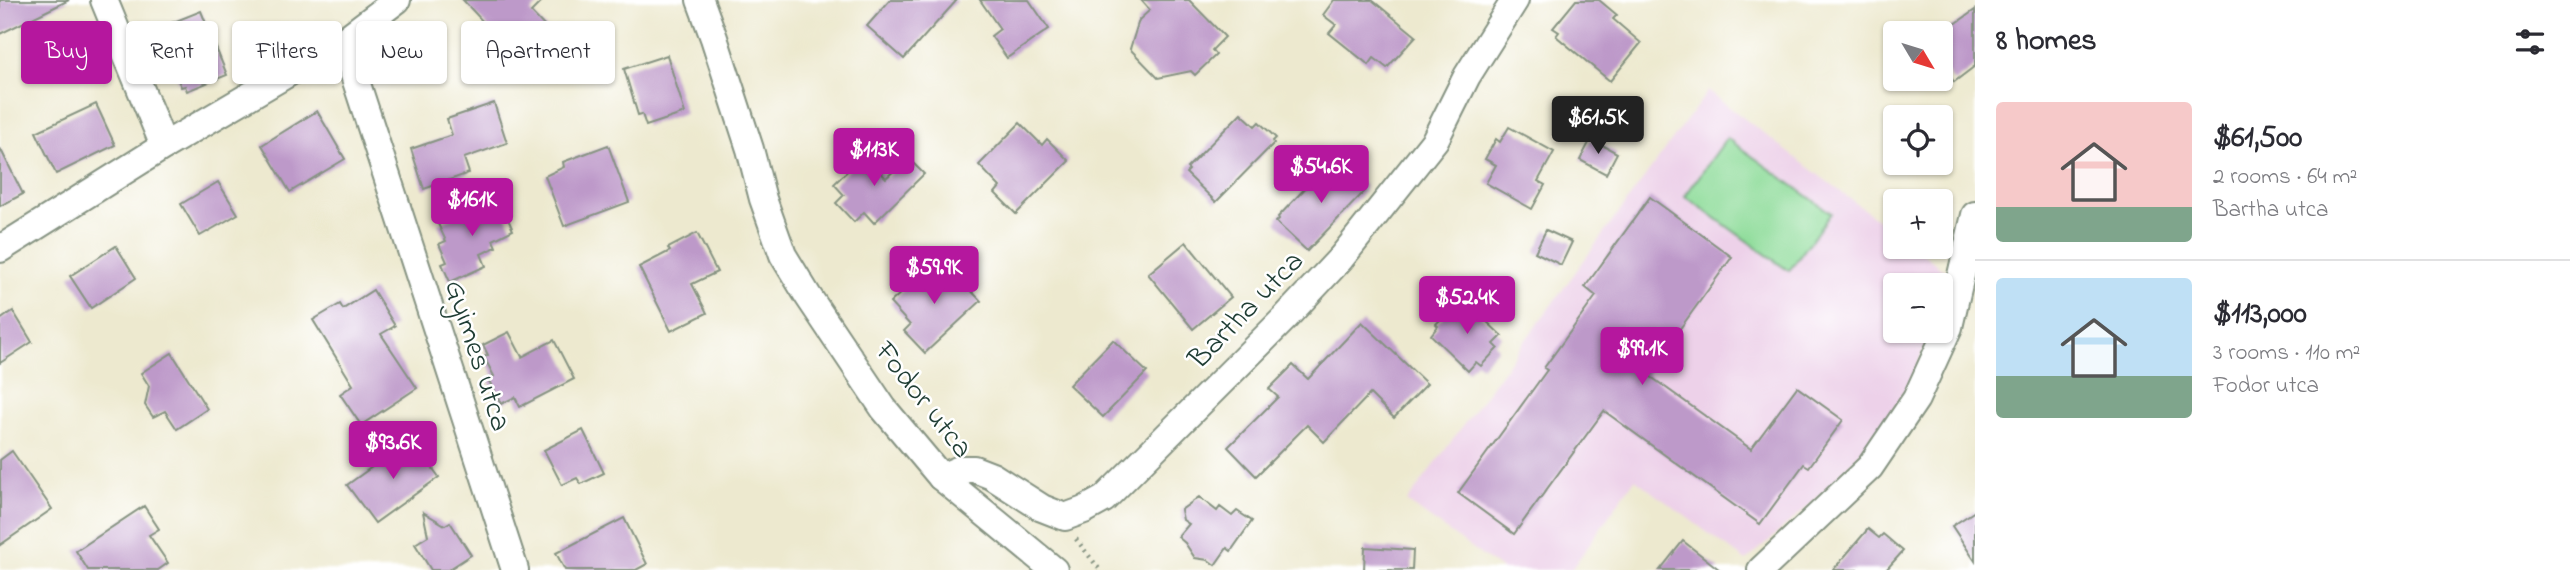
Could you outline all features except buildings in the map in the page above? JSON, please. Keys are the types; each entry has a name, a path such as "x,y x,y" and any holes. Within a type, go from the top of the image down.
{"street":[{"path":"104,0 164,146"},
{"path":"0,248 164,146 343,41 397,0"},
{"name":"Fodor utca","path":"700,0 783,255 808,296 884,409 941,477 1054,570"},
{"name":"Bartha utca","path":"1065,517 1104,499 1284,319 1340,258 1435,140 1467,76 1515,0"},
{"name":"Gyimes utca","path":"343,41 515,570"},
{"path":"1761,570 1870,467 1916,399 1949,327 1975,215"},
{"path":"941,477 960,469 974,469 992,476 1042,508 1065,517"}],"path":[{"path":"1065,517 1080,547 1100,570"}],"shaded area":[{"path":"1708,91 1883,224 1883,259 1930,259 1948,273 1883,273 1883,343 1927,343 1910,381 1895,407 1861,452 1813,502 1746,561 1635,479 1571,570 1502,570 1407,502"}],"green space":[{"path":"1727,138 1831,213 1789,271 1685,196"}]}
